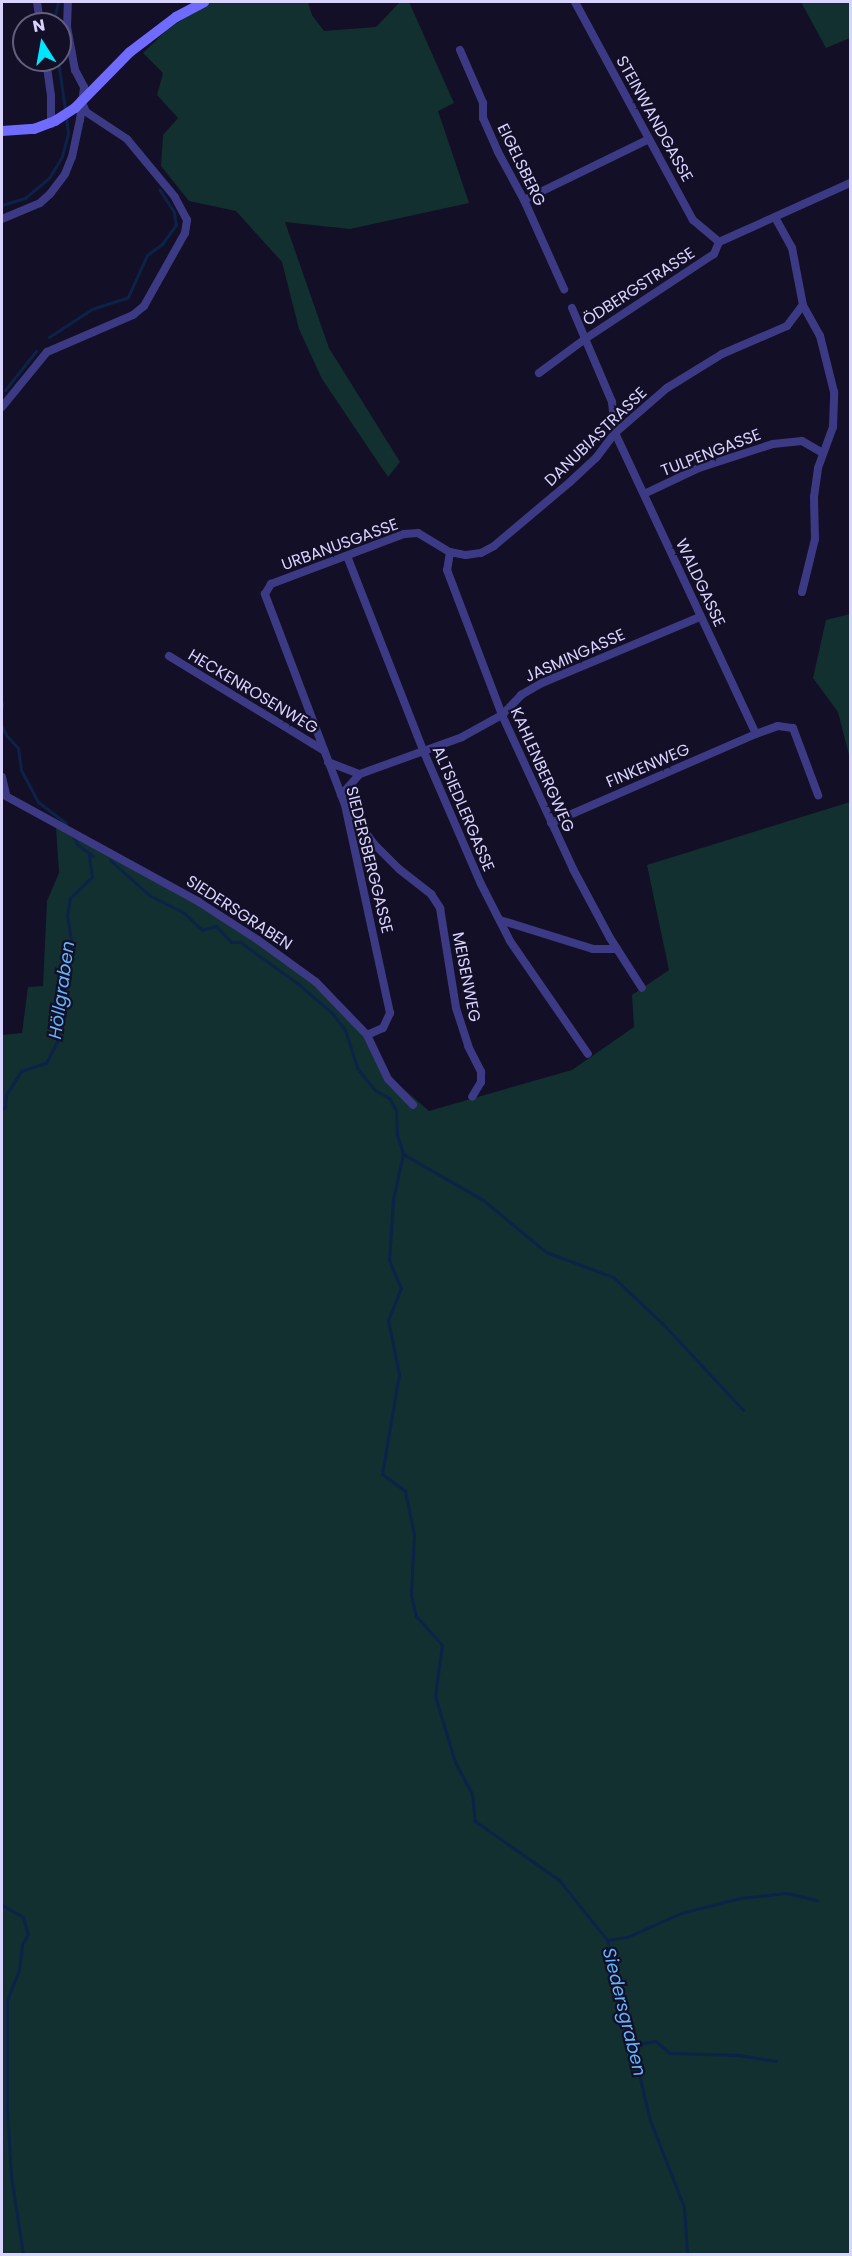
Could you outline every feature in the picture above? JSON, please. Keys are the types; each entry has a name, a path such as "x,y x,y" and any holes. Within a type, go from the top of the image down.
{"main road":[{"path":"2,130 34,129 53,122 78,104 130,52 176,17 204,2"}],"street":[{"path":"2,219 40,203 59,183 72,157 81,120 78,104 84,87 75,70 67,27 68,2"},
{"name":"STEINWANDGASSE","path":"575,2 693,220 719,242"},
{"name":"EIGELSBERG","path":"460,50 483,103 483,118 524,200 564,289"},
{"path":"48,72 53,122"},
{"path":"2,407 47,352 133,315 144,306 185,233 187,220 176,197 127,139 86,112 78,104"},
{"path":"524,200 649,139"},
{"name":"ÖDBERGSTRASSE","path":"539,373 585,339 714,254 719,242 850,183"},
{"path":"775,217 792,248 803,305 820,336 834,392 833,427 823,453 814,497 815,539 802,592"},
{"name":"DANUBIASTRASSE","path":"418,533 450,552 481,553 494,546 570,482 596,458 615,433 667,388 722,354 787,326 803,305"},
{"path":"572,308 585,339"},
{"name":"WALDGASSE","path":"585,339 612,402 615,433 756,734"},
{"name":"TULPENGASSE","path":"645,494 699,468 773,444 802,441 823,453"},
{"name":"URBANUSGASSE","path":"271,584 404,534 418,533"},
{"name":"KAHLENBERGWEG","path":"450,552 447,570 502,716 551,823 617,949 642,988"},
{"name":"ALTSIEDLERGASSE","path":"348,556 423,750 480,884 510,941 588,1054"},
{"name":"SIEDERSBERGGASSE","path":"271,584 265,594 345,805 390,1013 383,1028 367,1035"},
{"name":"JASMINGASSE","path":"341,795 360,774 462,737 502,716 521,695 542,683 700,617"},
{"name":"HECKENROSENWEG","path":"169,656 323,750"},
{"path":"756,734 778,726 793,728 818,795"},
{"name":"FINKENWEG","path":"551,823 756,734"},
{"path":"328,762 360,774"},
{"path":"2,777 4,795"},
{"name":"SIEDERSGRABEN","path":"4,795 75,835 147,871 258,940 316,982 367,1035 388,1079 413,1105"},
{"name":"MEISENWEG","path":"345,805 374,844 431,894 440,908 456,1008 468,1046 481,1072 481,1082 471,1097"},
{"path":"500,920 593,949 617,949"}],"green space":[{"path":"212,2 308,2 312,15 324,31 376,27 400,2 409,2 454,103 438,111 469,203 350,229 285,222 329,348 400,462 388,477 322,379 299,329 282,262 236,211 189,201 161,166 163,135 178,118 157,95 163,73 143,53 166,31 195,10"},
{"path":"801,2 850,2 850,38 826,48"},
{"path":"850,614 850,759 838,712 813,678 826,620"},
{"path":"850,802 850,2254 2,2254 2,1035 22,1033 28,987 43,986 47,901 59,873 56,827 175,889 256,940 314,982 363,1036 390,1077 429,1111 572,1070 634,1027 632,995 669,970 647,865"}],"waterway":[{"path":"56,12 58,2"},
{"path":"60,72 65,110"},
{"path":"2,205 25,198 49,178 62,156 68,133 66,117"},
{"name":"Siedersgraben","path":"49,337 92,309 128,297 147,255 162,244 176,225 174,212 159,189"},
{"name":"Siedersgraben","path":"5,390 36,351"},
{"name":"Siedersgraben","path":"2,726 6,735 18,748 21,770 38,802 65,822 68,829"},
{"name":"Siedersgraben","path":"72,834 77,844 93,856"},
{"name":"Höllgraben","path":"2,1109 5,1107 6,1095 21,1071 46,1063 57,1041 58,1004 68,972 66,961 72,946 67,916 70,898 92,877 89,855"},
{"name":"Siedersgraben","path":"110,860 149,895 184,913 202,930 216,926 231,942 240,942 297,983 332,1013 345,1030 357,1068 375,1090 389,1098 396,1110 397,1135 403,1154 393,1200 389,1260 401,1288 388,1320 399,1374 382,1474 405,1491 414,1535 411,1595 416,1616 442,1645 435,1696 455,1762 472,1794 475,1821 559,1880 607,1940 650,2120 684,2207 687,2254"},
{"path":"403,1154 483,1200 546,1252 613,1277 662,1323 743,1410"},
{"path":"607,1940 627,1937 681,1913 740,1898 786,1893 817,1900"},
{"name":"Höllgraben","path":"2,1905 23,1917 28,1934 22,1945 19,1970 7,2000 7,2109 11,2176 23,2254"},
{"path":"634,2045 655,2041 670,2053 738,2055 776,2061"}]}
